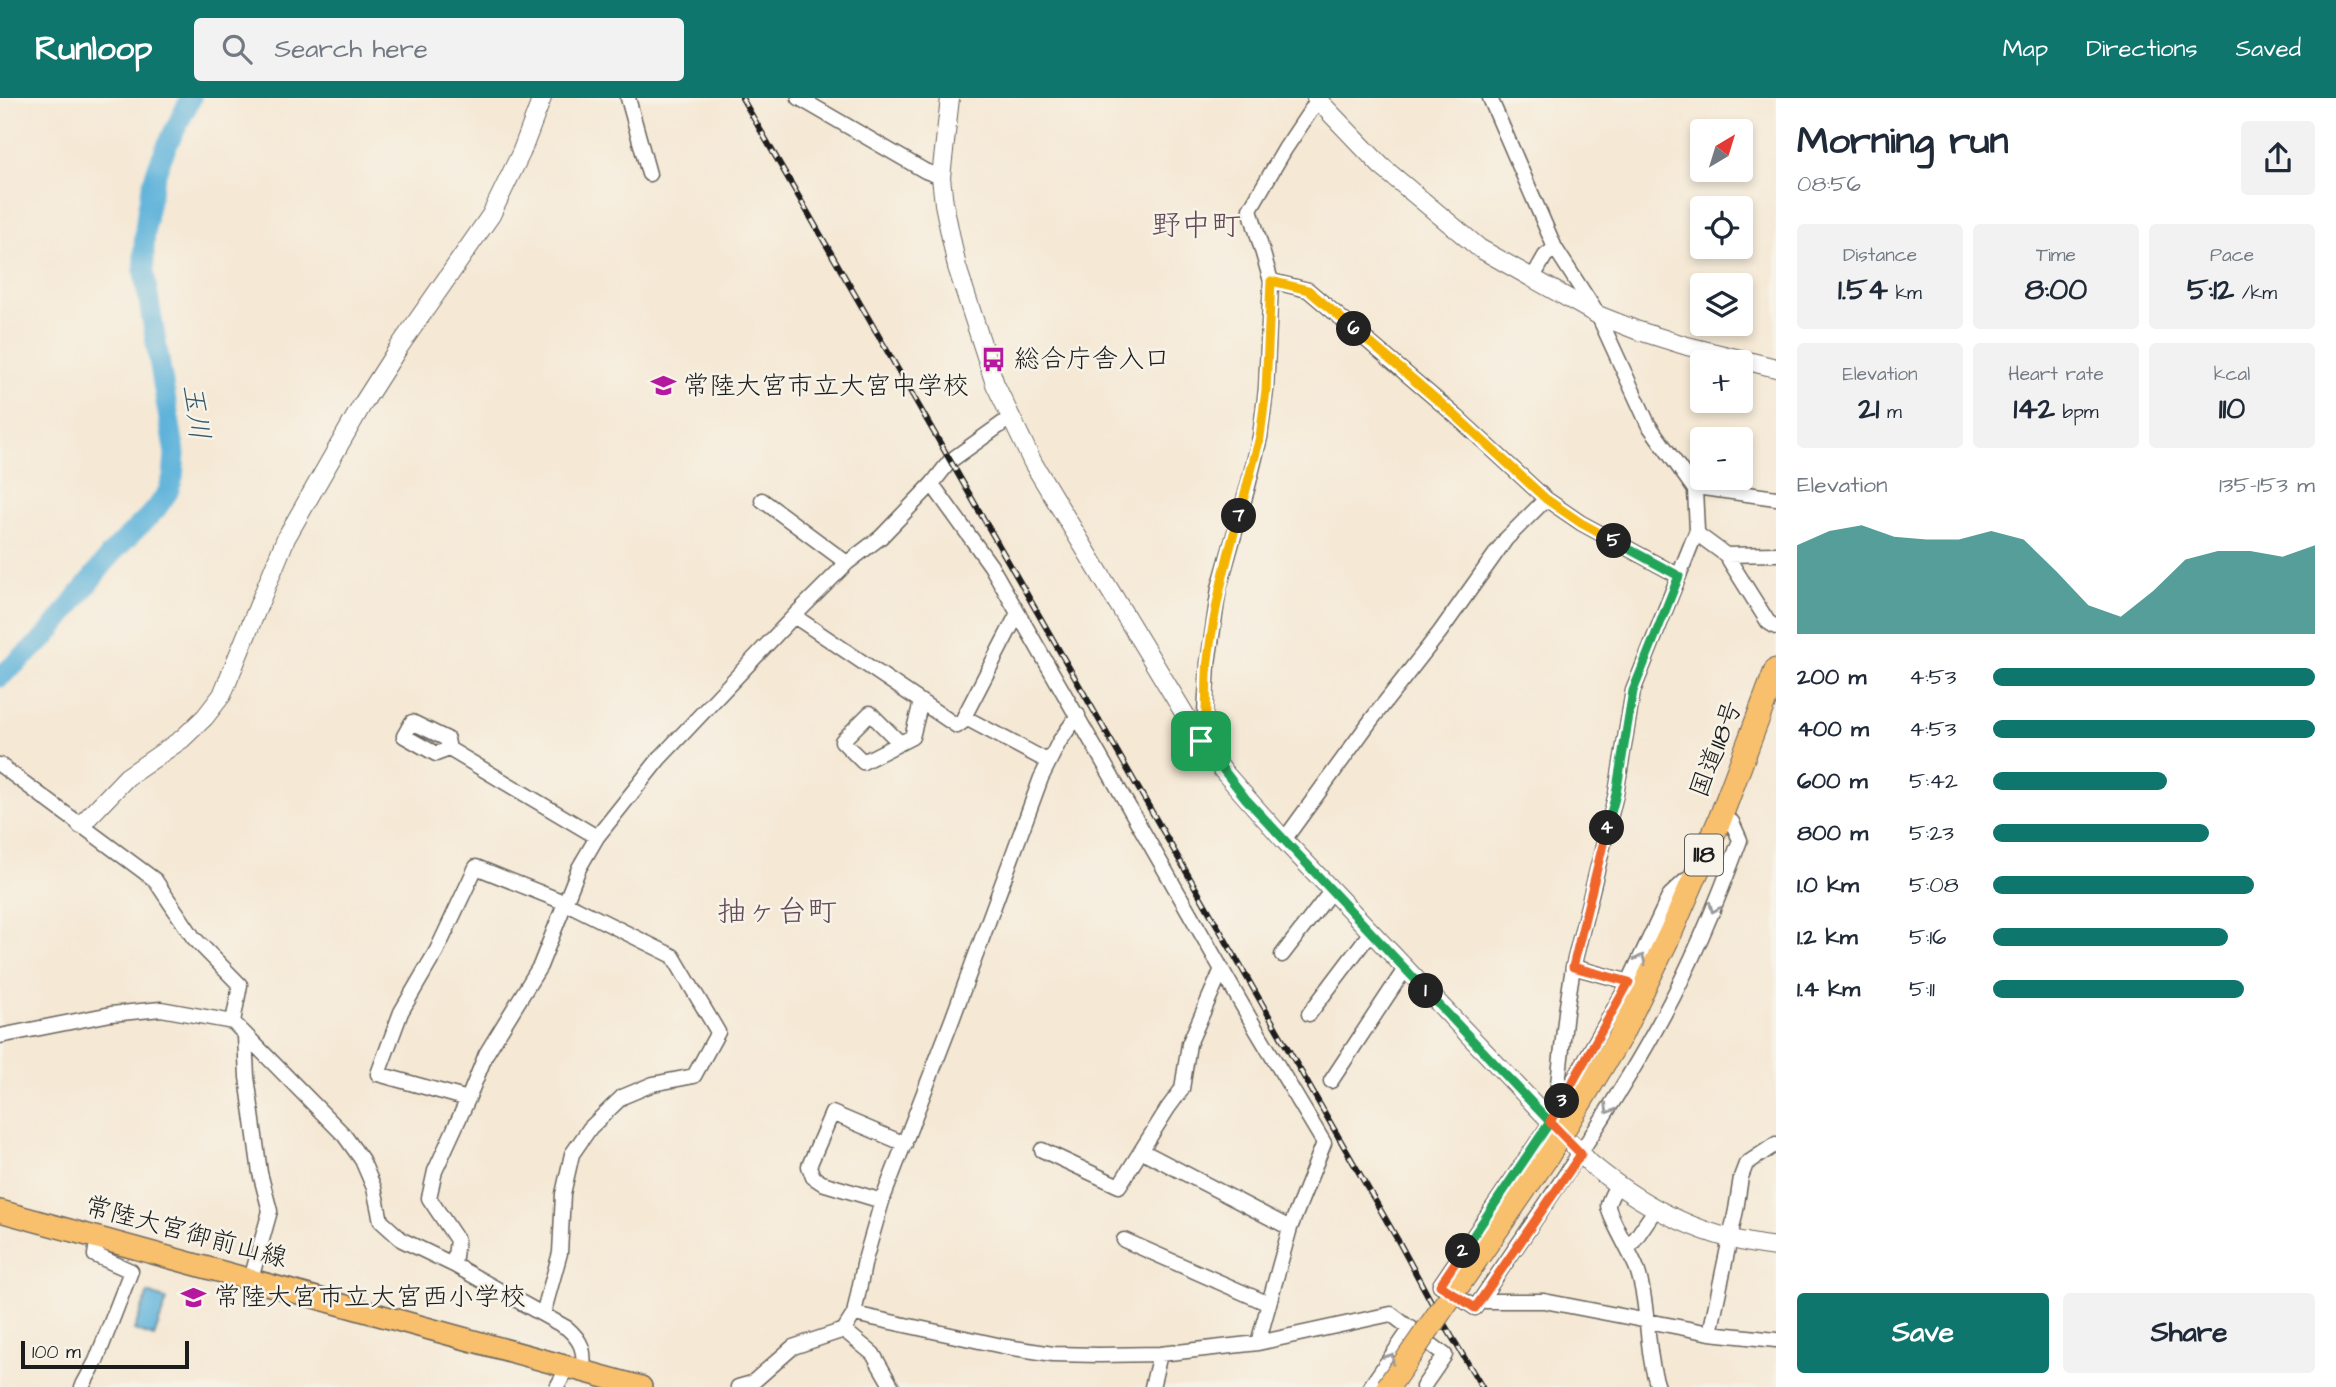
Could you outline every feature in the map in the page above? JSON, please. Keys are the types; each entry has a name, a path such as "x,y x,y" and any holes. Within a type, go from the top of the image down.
{"highway":[{"name":"国道118号","path":"1388,1387 1626,1039 1720,819 1776,670"},
{"name":"国道118号","path":"1404,1387 1558,1165 1685,935 1776,710"}],"main road":[{"name":"常陸大宮御前山線","path":"0,1211 641,1387"}],"street":[{"path":"80,824 127,777 182,739 205,717 222,695 286,538 362,405 491,215 521,153 542,98"},
{"path":"628,98 649,174"},
{"path":"799,98 925,171 941,177"},
{"path":"950,98 941,177 944,204 957,267 984,355 1010,418 1033,463 1201,741 1230,780 1284,840 1581,1154 1617,1185 1655,1210 1701,1230 1731,1239 1776,1247"},
{"path":"1490,98 1555,248 1598,315 1648,424 1690,483"},
{"path":"1201,741 1208,663 1219,588 1260,437 1266,390 1271,281 1250,209 1318,99 1381,166 1479,248 1598,315 1687,346 1776,368"},
{"path":"1532,279 1545,256 1555,248"},
{"path":"1271,281 1308,290 1457,417 1546,499 1581,523 1679,576"},
{"path":"454,1265 457,1240 429,1198 435,1171 486,1054 540,966 579,868 597,838 659,758 794,616 847,563 881,537 932,484 950,461 1010,418"},
{"path":"932,484 991,566 1324,1143 1290,1228 1258,1343"},
{"path":"1560,1104 1557,1093 1573,967 1616,794 1633,691 1696,533 1695,490"},
{"path":"1718,490 1776,498"},
{"path":"1284,840 1506,539 1546,499"},
{"path":"762,500 847,563"},
{"path":"1696,533 1726,555 1768,622 1776,627"},
{"path":"1726,555 1776,554"},
{"path":"1018,613 964,717 1049,762"},
{"path":"794,616 957,726 967,719"},
{"path":"900,743 912,737 921,702"},
{"path":"738,1387 752,1383 793,1347 844,1330 854,1314 865,1260 882,1201 1041,778 1059,742 1078,715"},
{"path":"449,749 597,838"},
{"path":"0,765 155,880 193,937 240,985 233,1022"},
{"path":"1693,881 1686,880 1670,895 1629,982 1550,1122 1440,1285 1475,1308 1581,1154 1657,1028 1700,941 1740,840 1731,821"},
{"path":"468,1099 378,1074 401,1012 437,950 476,867 566,903 673,956 718,1032 694,1076 653,1084 622,1097 590,1128 572,1154 563,1194 560,1254 543,1314"},
{"path":"1282,955 1332,890"},
{"path":"1309,1014 1371,932"},
{"path":"1573,967 1629,982"},
{"path":"1042,1150 1119,1186 1182,1089 1189,1044 1222,969"},
{"path":"1331,1080 1405,969"},
{"path":"0,1036 111,1014 161,1009 233,1022 344,1135 362,1160 374,1188 381,1222 402,1240 454,1265 577,1336 584,1355 557,1387"},
{"path":"245,1036 247,1077 260,1173 270,1211 251,1279"},
{"path":"882,1201 822,1183 813,1177 809,1166 832,1113 905,1144"},
{"path":"1710,1333 1731,1239 1741,1177 1746,1164 1776,1144"},
{"path":"1142,1151 1290,1228"},
{"path":"1617,1185 1608,1204 1610,1214 1629,1248 1643,1290 1649,1320 1653,1370 1658,1387"},
{"path":"1629,1248 1655,1210"},
{"path":"82,1387 96,1361 131,1270 95,1255 98,1237"},
{"path":"1124,1240 1269,1304"},
{"path":"1480,1301 1544,1301 1710,1333 1776,1340"},
{"path":"854,1314 1053,1354 1160,1354 1258,1343 1391,1314 1445,1354 1423,1387"},
{"path":"1370,1387 1411,1328"},
{"path":"844,1330 873,1354 892,1387"},
{"path":"1152,1387 1160,1354"}],"water":[{"path":"148,1293 167,1300 154,1337 134,1330"}],"waterway":[{"name":"玉川","path":"0,677 45,638 111,554 156,509 168,492 173,477 175,454 144,272 144,247 148,209 156,173 191,98"}],"railway":[{"path":"742,98 1482,1387"}],"place":[{"name":"総合庁舎入口","path":"994,359"},
{"name":"常陸大宮市立大宮中学校","path":"663,386"},
{"name":"常陸大宮市立大宮西小学校","path":"194,1297"}],"district":[{"name":"野中町","path":"1196,226"},
{"name":"抽ヶ台町","path":"777,912"}],"route":[{"path":"1201,741 1213,620 1219,588 1260,437 1266,390 1271,281 1308,290 1457,417 1546,499 1581,523 1679,576 1633,691 1616,794 1573,967 1629,982 1550,1122 1581,1154 1475,1308 1440,1285 1550,1122 1246,799 1201,741"}]}
